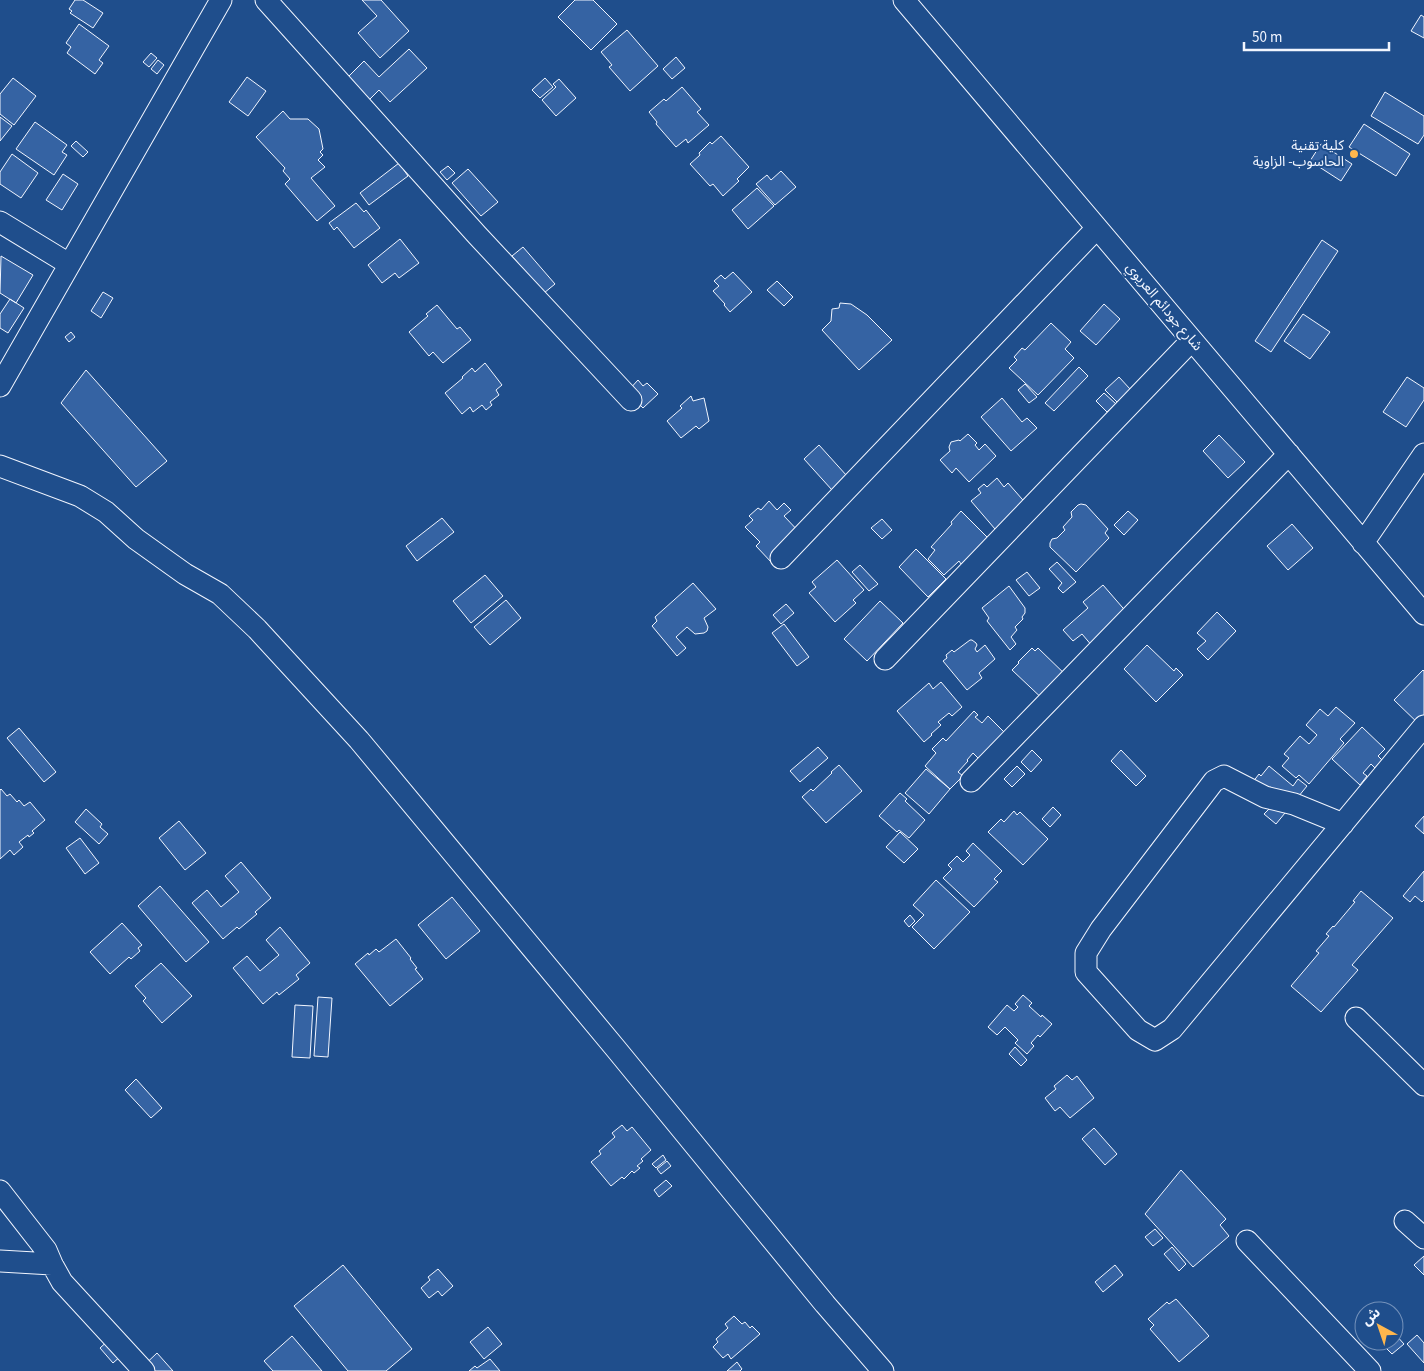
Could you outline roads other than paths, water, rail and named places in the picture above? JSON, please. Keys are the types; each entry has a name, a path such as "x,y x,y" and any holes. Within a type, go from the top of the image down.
{"street":[{"path":"0,386 220,0"},
{"path":"266,0 476,236 631,400"},
{"name":"شارع جودائم العريوي","path":"904,0 1424,614"},
{"path":"0,222 69,264"},
{"path":"781,558 1097,228"},
{"path":"885,659 1192,340"},
{"path":"971,781 1289,454"},
{"path":"1363,543 1424,454"},
{"path":"0,466 80,496 106,512 136,539 185,574 220,594 257,628 359,740 610,1041 825,1304 883,1371"},
{"path":"1343,824 1294,804 1265,797 1224,776 1214,781 1101,929 1086,953 1086,972 1138,1030 1155,1040 1172,1029 1343,824 1424,726"},
{"path":"1356,1018 1424,1085"},
{"path":"0,1191 46,1250 62,1282 144,1371"},
{"path":"1405,1221 1424,1238"},
{"path":"1247,1241 1370,1371"},
{"path":"0,1261 52,1264"}],"place":[{"name":"كلية تقنية الحاسوب- الزاوية","path":"1354,154"}]}
